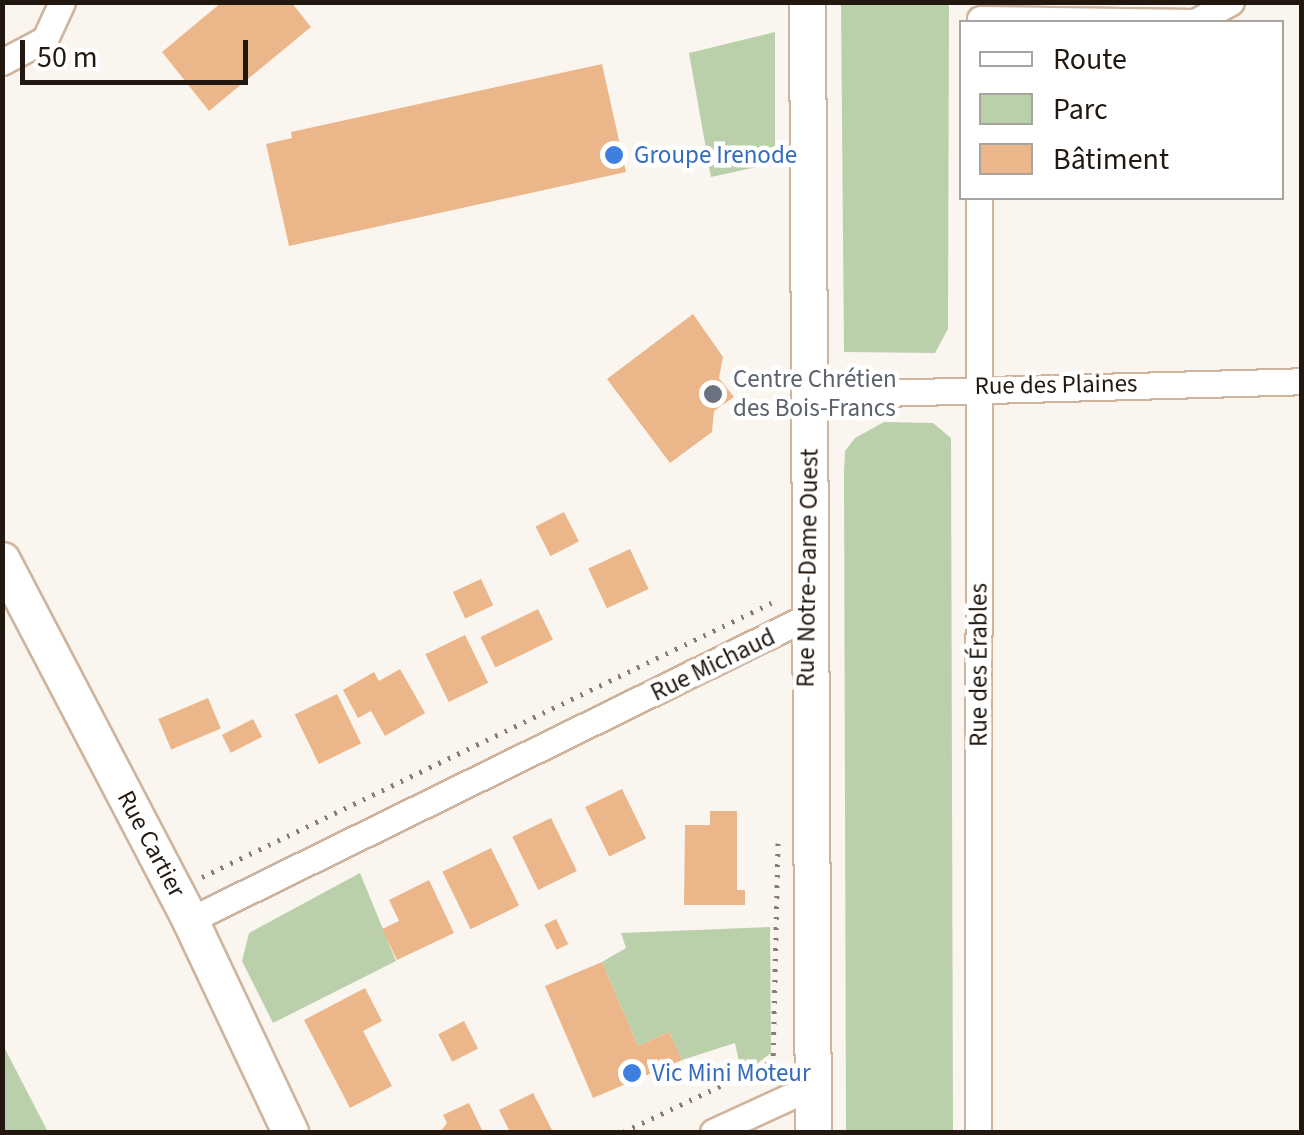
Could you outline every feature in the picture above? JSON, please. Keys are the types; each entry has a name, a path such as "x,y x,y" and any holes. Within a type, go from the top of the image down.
{"street":[{"path":"2,62 45,38 62,2"},
{"name":"Rue Notre-Dame Ouest","path":"807,2 810,395 806,617 814,1132"},
{"path":"1199,20 1232,2"},
{"path":"980,15 1134,20"},
{"name":"Rue des Érables","path":"978,1132 980,200"},
{"name":"Rue des Plaines","path":"810,395 979,385 1302,382"},
{"name":"Rue Cartier","path":"2,560 190,920 290,1132"},
{"name":"Rue Michaud","path":"190,920 806,617"},
{"path":"714,1132 813,1086"}],"path":[{"name":"Rue Michaud","path":"190,920 202,877 766,600 806,617"},
{"path":"623,1132 773,1061"}],"green space":[{"path":"841,3 949,3 948,329 935,353 844,352"},
{"path":"775,32 775,163 711,177 689,53"},
{"path":"884,422 933,423 951,438 953,1132 846,1132 845,451 855,438"},
{"path":"360,873 396,961 273,1023 242,961 249,933"},
{"path":"770,927 771,1053 742,1075 735,1043 682,1060 669,1032 638,1046 602,962 626,948 621,933"},
{"path":"3,1045 48,1132 3,1132"}],"building":[{"path":"222,2 291,2 311,27 209,111 162,52"},
{"path":"602,64 626,172 289,246 266,144 292,138 291,132"},
{"path":"693,314 723,357 719,378 734,397 714,411 712,432 670,463 607,379"},
{"path":"564,512 579,541 550,556 535,527"},
{"path":"630,549 649,589 607,608 588,568"},
{"path":"481,579 493,605 465,618 453,592"},
{"path":"538,609 553,640 495,668 480,637"},
{"path":"465,635 488,683 449,702 425,654"},
{"path":"400,669 425,713 385,736 371,711 358,718 343,690 374,672 379,681"},
{"path":"337,694 361,743 319,764 295,715"},
{"path":"208,698 221,728 171,749 158,719"},
{"path":"253,719 262,737 231,753 222,735"},
{"path":"622,789 646,838 609,856 585,807"},
{"path":"710,811 737,811 737,890 745,890 745,905 684,905 685,825 710,825"},
{"path":"551,818 577,871 538,890 512,837"},
{"path":"491,848 519,906 471,929 442,872"},
{"path":"429,880 454,933 397,960 382,929 399,921 389,900"},
{"path":"556,919 568,944 557,950 544,925"},
{"path":"602,962 638,1046 669,1032 682,1060 593,1098 545,986"},
{"path":"365,988 382,1021 363,1031 392,1086 350,1108 304,1020"},
{"path":"464,1021 478,1049 452,1062 438,1034"},
{"path":"533,1093 553,1132 510,1132 499,1110"},
{"path":"469,1103 483,1132 440,1132 447,1123 443,1115"}],"place":[{"name":"Groupe Irenode","path":"614,155"},
{"name":"Centre Chrétien des Bois-Francs","path":"713,394"},
{"name":"Vic Mini Moteur","path":"632,1073"}]}
